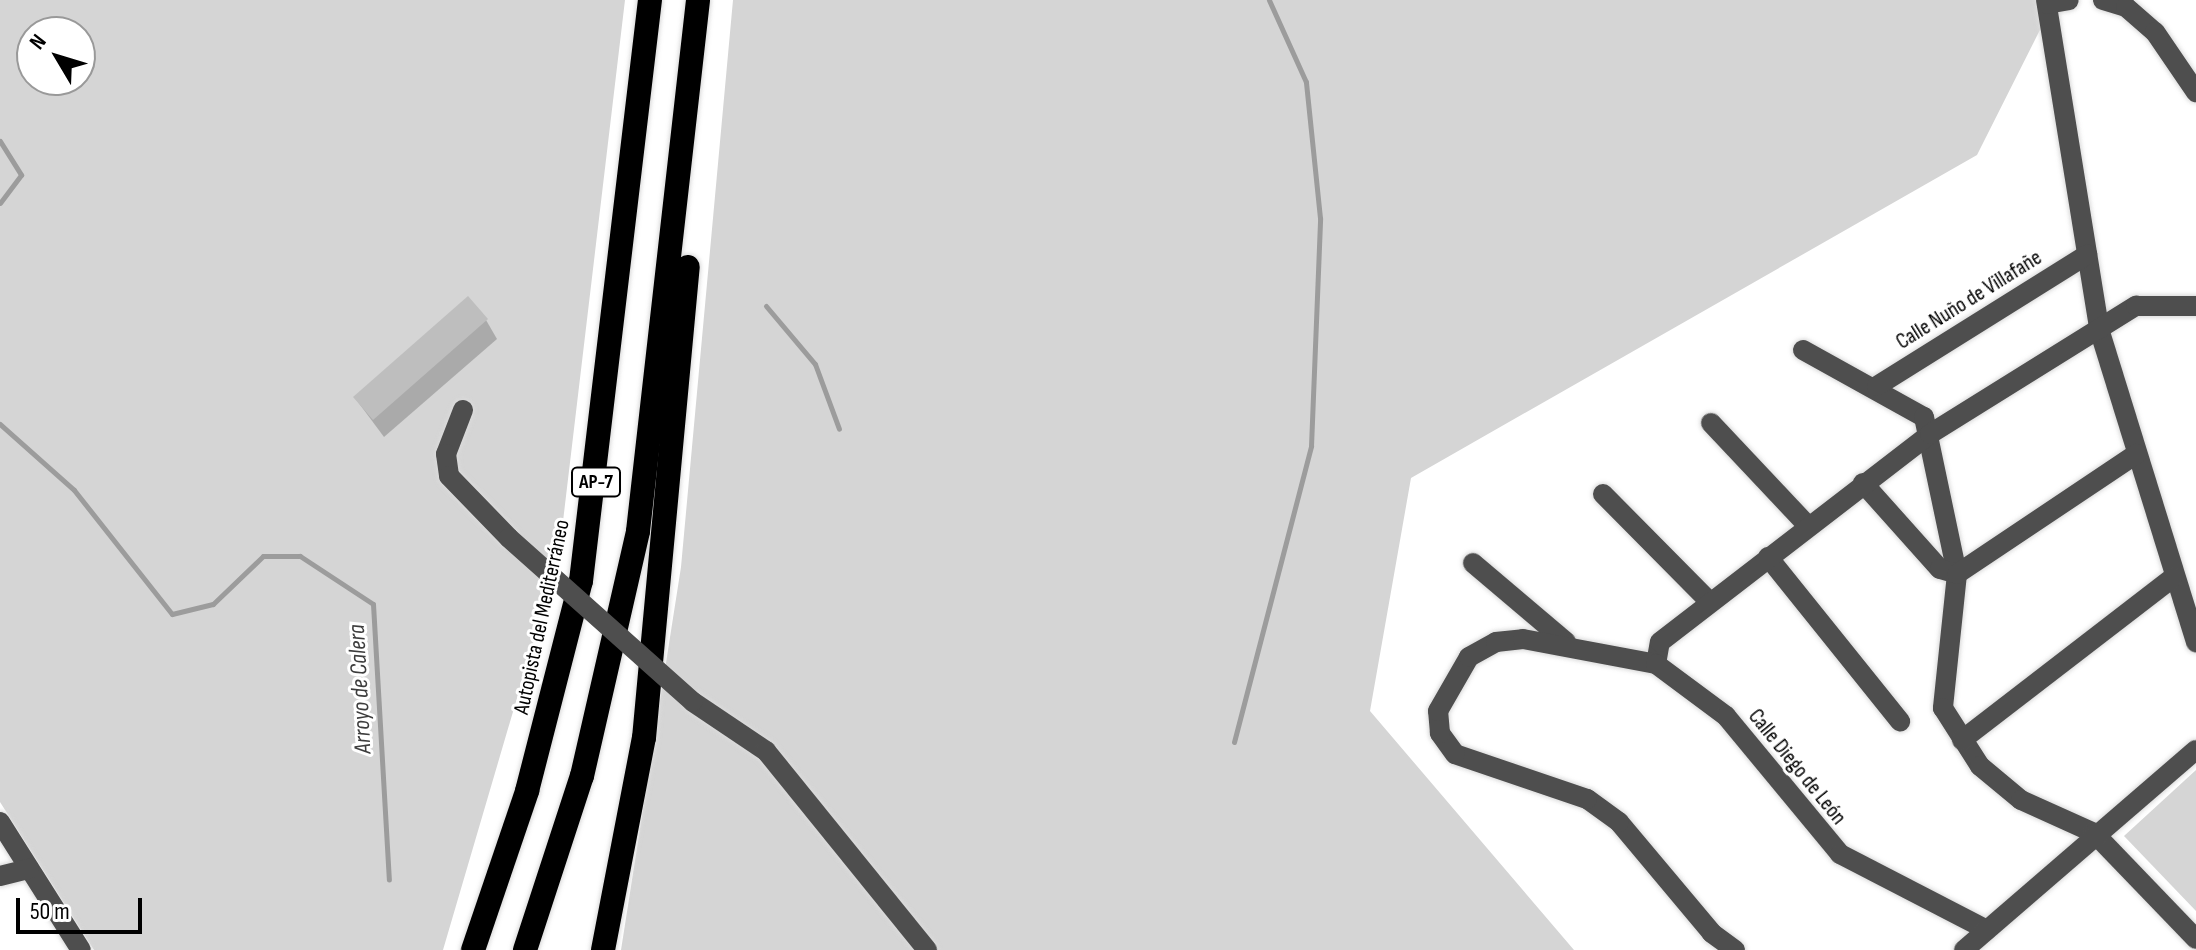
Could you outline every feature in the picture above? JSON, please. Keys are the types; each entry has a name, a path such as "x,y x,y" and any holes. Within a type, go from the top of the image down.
{"highway":[{"name":"Autopista del Mediterráneo","path":"473,950 527,791 581,581 650,0"},
{"name":"AP-7","path":"525,950 582,776 635,544 656,421 698,0"},
{"path":"603,950 656,636 698,150 690,85"}],"street":[{"path":"2069,0 2046,2 2100,332 2172,578 2196,643"},
{"path":"2103,0 2126,7 2155,32 2196,92"},
{"name":"Calle Nuño de Villafañe","path":"1877,386 2087,255"},
{"path":"1656,664 1660,642 1930,434 2100,332 2136,306 2196,306"},
{"path":"1803,350 1877,386 1924,417 1957,574 1943,708 1962,740 1980,766 2021,800 2094,833 2196,939"},
{"path":"463,410 446,454 449,476 509,538 693,702 766,751 927,950"},
{"path":"1711,423 1808,526"},
{"path":"1957,574 2136,454"},
{"path":"1863,483 1940,569 1957,574"},
{"path":"1603,494 1710,602"},
{"path":"1768,557 1900,721"},
{"path":"1473,563 1499,579 1523,607 1569,644"},
{"path":"1962,740 2172,578"},
{"path":"1523,607 1531,622 1523,639 1496,642 1457,670 1438,711 1446,744 1478,768 1587,799 1608,814 1735,950"},
{"name":"Calle Diego de León","path":"1523,639 1569,644 1656,664 1717,707 1840,854 1987,930"},
{"path":"1964,950 2094,833 2196,750"},
{"path":"0,822 81,950"},
{"path":"0,876 29,869"}],"shaded area":[{"path":"0,0 625,0 559,555 443,950 94,950 0,802"},
{"path":"733,0 2055,0 1977,155 1411,478 1370,711 1574,950 621,950 681,567"},
{"path":"2196,770 2196,911 2124,836"}],"building":[{"path":"468,296 488,319 373,420 353,397"}],"waterway":[{"path":"1234,742 1311,446 1320,218 1306,82 1269,0"},
{"name":"Arroyo de Calera","path":"0,141 21,175 0,203"},
{"path":"766,306 815,364 839,429"},
{"name":"Arroyo de Calera","path":"0,424 74,490 172,614 213,604 263,556 300,556 373,604 389,880"}]}
